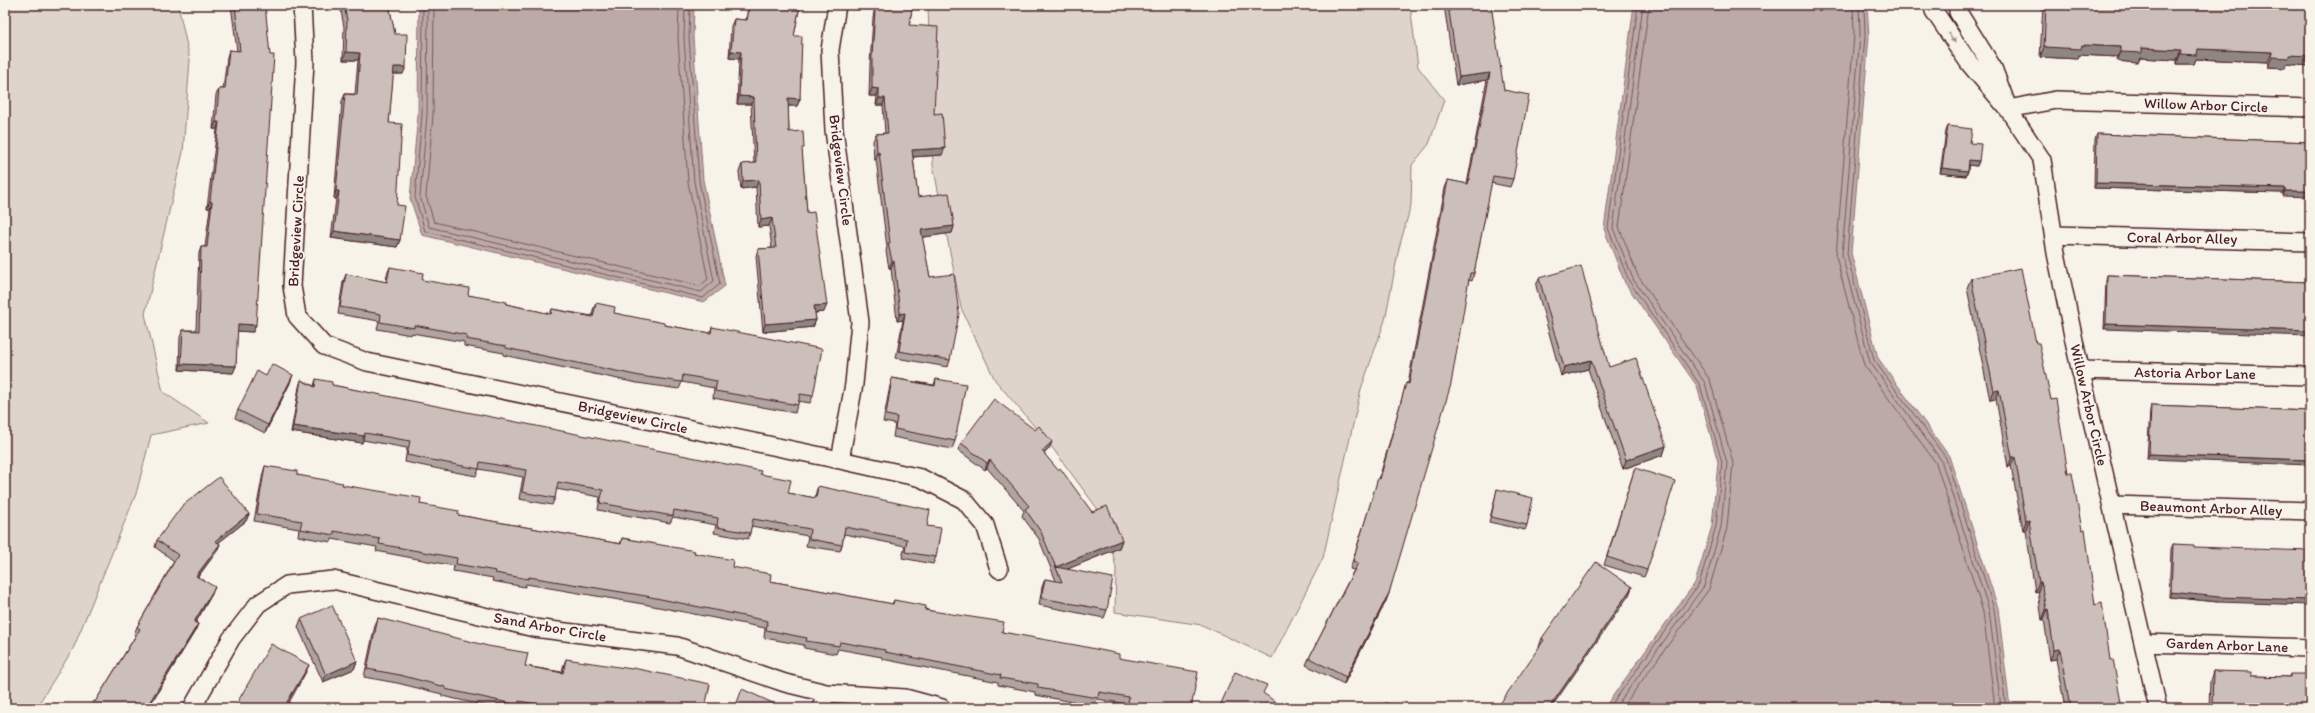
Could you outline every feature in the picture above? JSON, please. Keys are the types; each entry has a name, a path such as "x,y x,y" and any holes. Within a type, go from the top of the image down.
{"street":[{"name":"Bridgeview Circle","path":"302,5 305,62 292,286 297,316 324,346 367,362 840,460 854,384 860,322 834,130 830,50 837,5"},
{"name":"Willow Arbor Circle","path":"1933,5 1934,11 1969,63 2008,109 2042,160 2054,235 2080,370 2113,505 2158,708"},
{"name":"Willow Arbor Circle","path":"1958,5 1958,12 1993,68 2008,109"},
{"name":"Willow Arbor Circle","path":"2008,109 2056,100 2310,108"},
{"name":"Coral Arbor Alley","path":"2054,235 2310,242"},
{"name":"Astoria Arbor Lane","path":"2080,370 2310,376"},
{"path":"840,460 921,478 964,500 985,525 999,570"},
{"name":"Beaumont Arbor Alley","path":"2113,505 2310,511"},
{"name":"Sand Arbor Circle","path":"192,708 231,639 258,604 286,585 334,580 534,628 677,646 785,683 823,700 904,698 942,708"},
{"name":"Garden Arbor Lane","path":"2144,643 2310,648"}],"shaded area":[{"path":"5,5 178,5 190,60 183,152 145,314 163,392 209,423 151,435 136,494 73,649 36,708 5,708"},
{"path":"928,5 1410,5 1418,67 1444,100 1429,144 1412,165 1411,205 1399,248 1385,320 1361,389 1323,558 1272,658 1202,625 1115,612 1116,568 1105,519 1051,446 995,380 961,308 933,165"}],"water":[{"path":"419,5 694,5 693,37 703,180 725,286 704,302 422,235 410,198 418,115"},
{"path":"1634,5 1867,5 1869,36 1851,253 1878,358 1949,456 1998,608 2010,708 1604,708 1695,583 1712,526 1718,462 1697,386 1625,283 1604,229"}],"building":[{"path":"235,5 265,5 270,55 274,55 256,325 238,324 236,366 181,364 183,330 199,331 201,247 207,247 212,202 210,201 219,122 216,122 219,89 225,89 229,50 240,51"},
{"path":"344,5 389,5 395,34 407,34 406,67 394,67 389,123 402,124 397,205 405,206 400,240 334,231 339,191 336,191 345,94 357,95 360,53 346,52 347,20"},
{"path":"750,5 800,5 794,36 802,36 800,99 788,98 789,132 803,131 804,148 802,148 807,213 814,212 827,305 814,306 816,320 765,324 758,249 776,248 772,218 761,220 759,180 743,181 742,164 756,163 754,97 739,96 741,52 731,51 734,19 747,20"},
{"path":"876,5 913,5 909,25 938,27 934,114 942,113 945,148 912,150 918,197 949,193 954,226 921,230 930,277 954,274 959,314 950,360 899,351 905,313 900,314 894,261 892,261 888,243 890,243 879,152 877,152 876,134 888,133 885,98 879,98 879,89 872,88 872,57"},
{"path":"1448,5 1491,5 1504,90 1529,95 1513,179 1493,176 1474,273 1470,273 1451,384 1389,593 1346,677 1309,658 1358,563 1353,561 1378,478 1380,479 1406,383 1409,384 1448,180 1468,184 1490,73 1459,77"},
{"path":"2046,5 2310,5 2310,56 2289,55 2289,58 2272,57 2272,52 2198,49 2197,55 2180,54 2181,50 2142,48 2142,53 2121,52 2121,47 2082,45 2081,49 2044,47"},
{"path":"1948,126 1972,129 1970,143 1981,144 1979,161 1969,160 1968,171 1942,168"},
{"path":"2097,134 2310,142 2310,191 2285,191 2285,188 2096,183"},
{"path":"1581,266 1609,367 1636,358 1666,446 1626,460 1591,360 1564,367 1539,278"},
{"path":"390,267 423,273 422,280 469,288 468,295 507,302 506,304 551,314 552,309 593,317 596,303 615,307 614,313 664,323 664,325 711,333 712,327 822,349 813,396 800,394 798,405 715,391 717,381 683,375 682,382 640,376 506,348 506,346 466,339 467,335 414,325 414,328 380,322 381,314 340,307 346,274 387,282"},
{"path":"2021,268 2036,343 2039,343 2051,400 2056,399 2068,473 2072,473 2082,530 2085,529 2095,605 2102,603 2110,660 2113,660 2122,708 2070,708 2060,649 2054,650 2048,609 2046,610 2041,582 2039,582 2029,520 2026,521 2015,457 2012,457 1999,390 1994,391 1971,278"},
{"path":"2107,275 2310,282 2310,331 2106,324"},
{"path":"272,364 293,375 268,425 238,410 257,371 266,376"},
{"path":"892,378 935,386 936,379 966,384 955,441 895,429 897,417 886,415"},
{"path":"316,379 332,382 332,385 761,471 760,474 791,480 788,493 816,498 818,486 930,510 927,526 941,528 936,557 905,552 907,539 845,527 842,545 809,539 810,529 753,519 750,533 717,527 718,518 674,510 673,516 600,503 603,490 558,482 555,498 522,492 526,470 480,462 479,469 447,463 407,455 410,441 365,433 364,436 293,426 301,380 315,387"},
{"path":"994,399 1035,430 1039,426 1052,442 1042,451 1058,470 1060,468 1092,512 1107,506 1122,540 1056,567 1113,578 1107,610 1041,598 1045,579 1062,582 1041,532 1025,509 1029,506 990,460 987,463 961,443"},
{"path":"2151,405 2310,411 2310,460 2149,454"},
{"path":"265,466 297,471 297,475 343,483 342,485 421,498 420,504 459,511 458,515 621,544 622,538 695,551 694,553 733,560 732,567 771,574 770,581 893,604 894,600 926,606 925,610 1004,622 1002,632 1119,654 1119,658 1198,672 1191,708 1127,708 1129,697 1099,692 1098,698 1038,688 1038,684 1000,678 1001,675 885,652 885,650 840,642 839,646 806,641 807,638 766,630 768,621 646,596 495,573 496,571 456,564 457,558 379,544 380,539 334,531 334,535 300,529 302,521 257,514"},
{"path":"1635,468 1675,481 1647,570 1607,557"},
{"path":"219,477 249,514 215,541 220,544 196,576 215,587 194,622 198,624 146,708 89,708 93,701 95,702 140,629 137,627 178,555 157,540 182,506"},
{"path":"1497,489 1533,498 1527,525 1491,517"},
{"path":"2173,544 2194,545 2194,547 2310,551 2310,600 2219,597 2171,592"},
{"path":"1596,562 1632,587 1549,708 1497,708 1544,640 1542,638"},
{"path":"332,605 357,661 326,675 301,619"},
{"path":"378,618 488,646 528,653 525,666 563,673 566,659 633,668 710,684 705,708 559,708 519,701 518,705 445,689 445,687 400,675 367,669"},
{"path":"271,644 309,665 287,702 297,707 234,708"},
{"path":"2213,671 2251,672 2251,676 2290,677 2290,674 2310,674 2310,708 2212,708"},
{"path":"1235,672 1267,685 1263,693 1284,708 1219,708"},
{"path":"742,689 775,704 773,708 735,708"},
{"path":"1385,703 1407,708 1384,708"}]}
